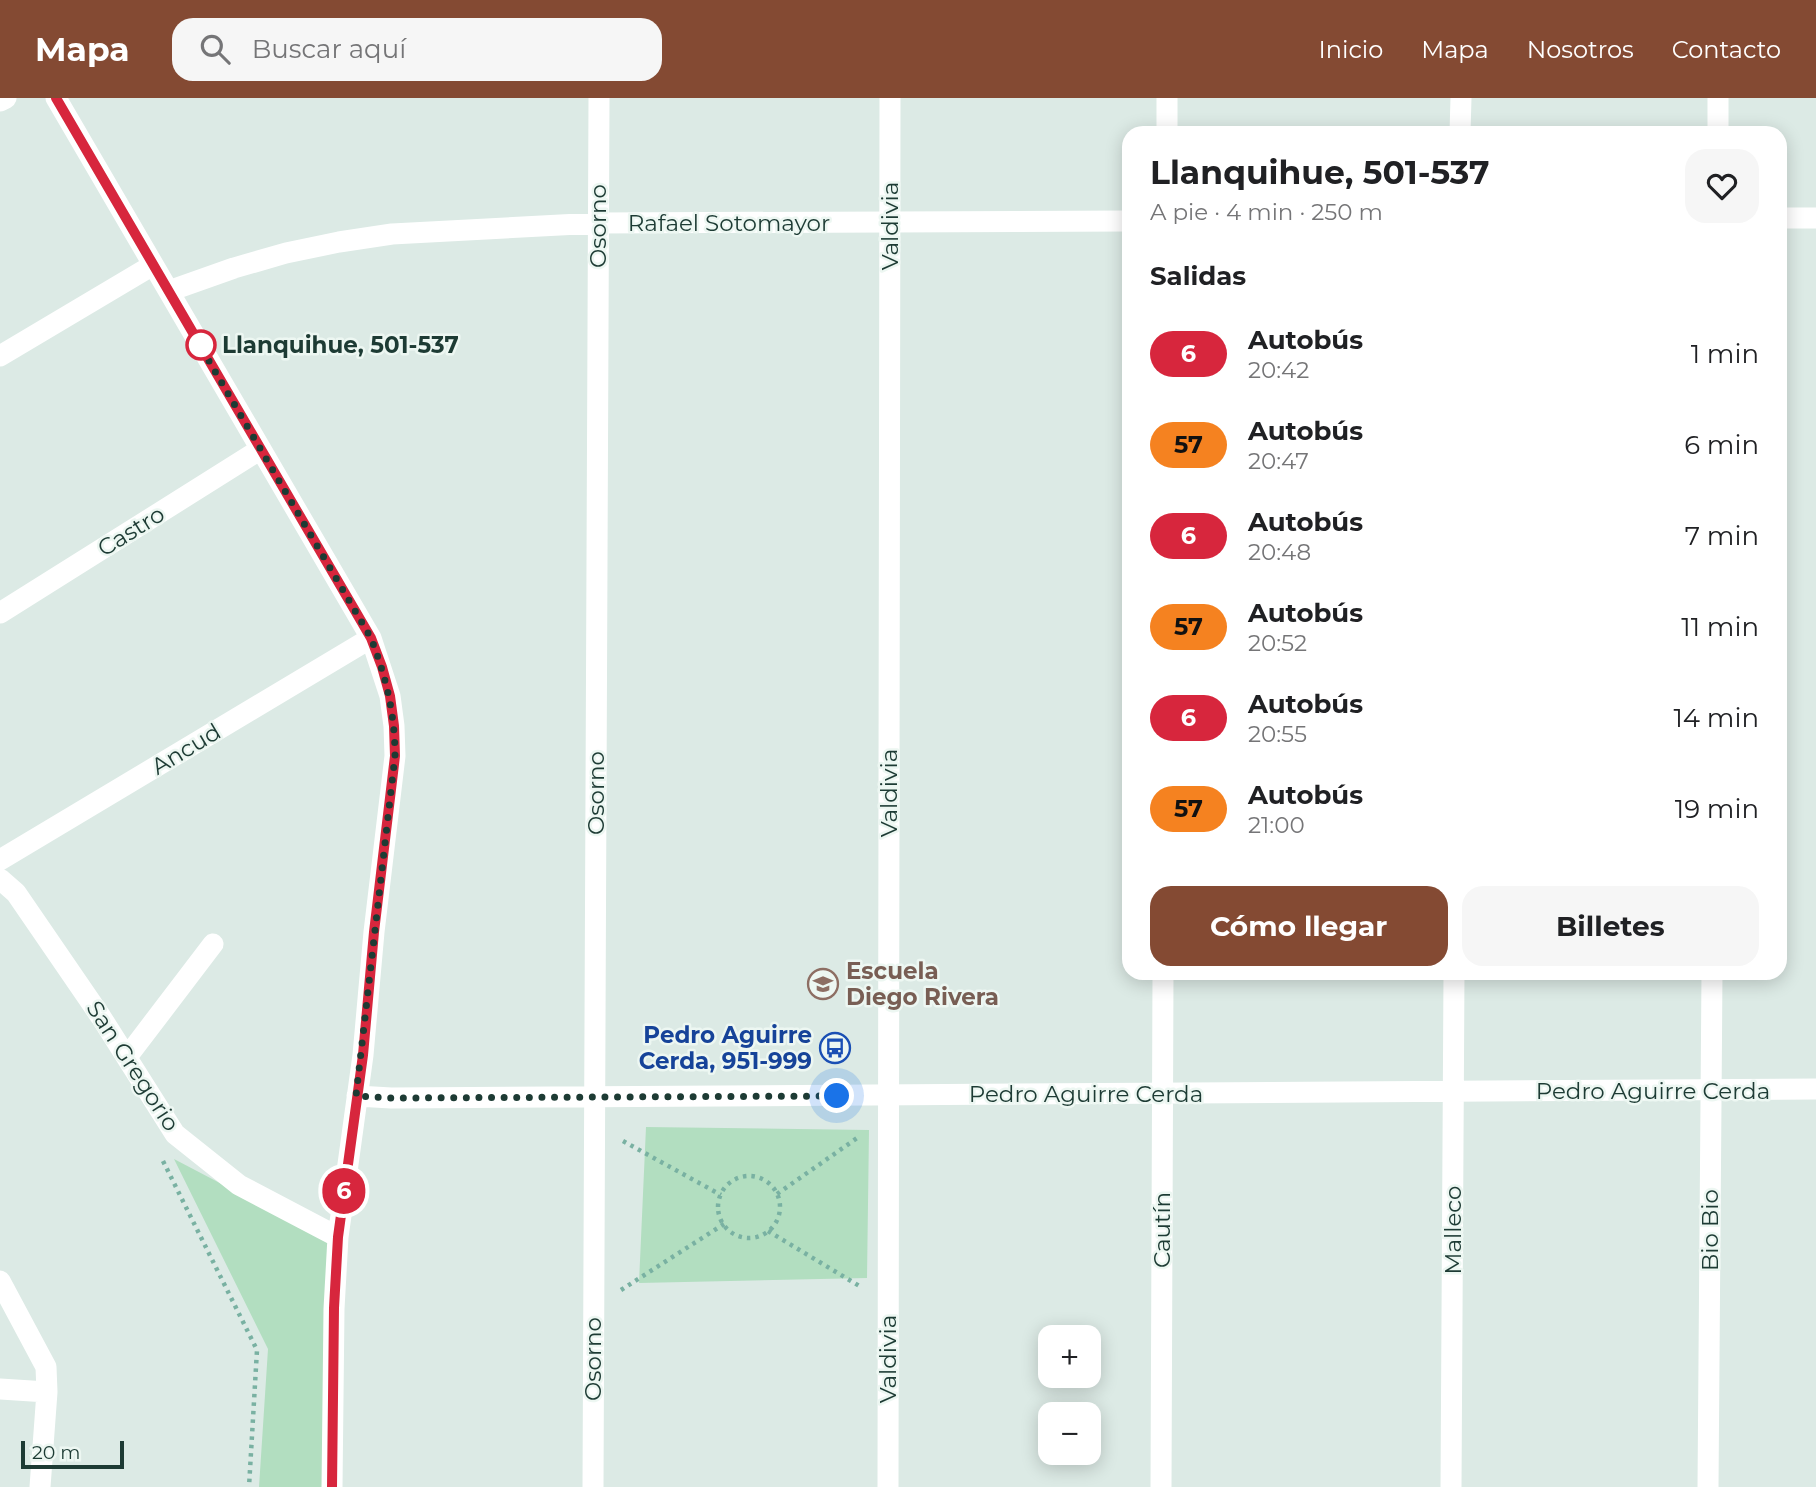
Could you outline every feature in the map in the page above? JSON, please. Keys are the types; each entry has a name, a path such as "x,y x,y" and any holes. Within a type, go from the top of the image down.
{"street":[{"path":"0,101 6,98"},
{"path":"56,98 371,638 390,696 395,756 338,1237 334,1308 332,1487"},
{"name":"Osorno","path":"593,1487 598,98"},
{"name":"Valdivia","path":"888,1487 890,98"},
{"path":"1167,98 1167,126"},
{"path":"1461,98 1461,126"},
{"path":"1718,98 1718,126"},
{"path":"1787,218 1816,218"},
{"name":"Rafael Sotomayor","path":"169,291 234,268 339,242 392,234 598,223 1122,221"},
{"path":"0,356 153,265"},
{"name":"Castro","path":"0,613 261,449"},
{"name":"Ancud","path":"0,860 371,638"},
{"name":"San Gregorio","path":"0,879 16,893 176,1134 239,1185 338,1237"},
{"path":"127,1057 213,944"},
{"name":"Cautín","path":"1161,1487 1163,980"},
{"name":"Malleco","path":"1451,1487 1454,980"},
{"name":"Bio Bio","path":"1708,1487 1712,980"},
{"name":"Pedro Aguirre Cerda","path":"356,1096 391,1098 1816,1090"},
{"path":"0,1281 46,1367 47,1392 40,1487"},
{"path":"0,1389 47,1392"}],"path":[{"path":"777,1194 888,1116"},
{"path":"594,1126 721,1195"},
{"path":"162,1160 257,1350 249,1487"},
{"path":"743,1176 753,1176 772,1185 780,1204 776,1224 768,1231 750,1238 731,1232 724,1224 718,1205 721,1195 734,1180 743,1176"},
{"path":"594,1307 724,1224"},
{"path":"768,1231 888,1304"}],"green space":[{"path":"646,1127 869,1130 867,1278 639,1283"},
{"path":"174,1159 330,1241 324,1487 259,1487 268,1349"}],"bus line":[{"name":"6","path":"56,98 371,638 390,696 395,756 374,932 363,1055 338,1237 334,1308 332,1487"}],"place":[{"name":"Llanquihue, 501-537","path":"201,345"},
{"name":"Escuela Diego Rivera","path":"823,984"},
{"name":"Pedro Aguirre Cerda, 951-999","path":"835,1048"}],"route":[{"path":"201,345 195,337 371,638 390,696 395,756 374,932 363,1055 356,1096 837,1096"}]}
